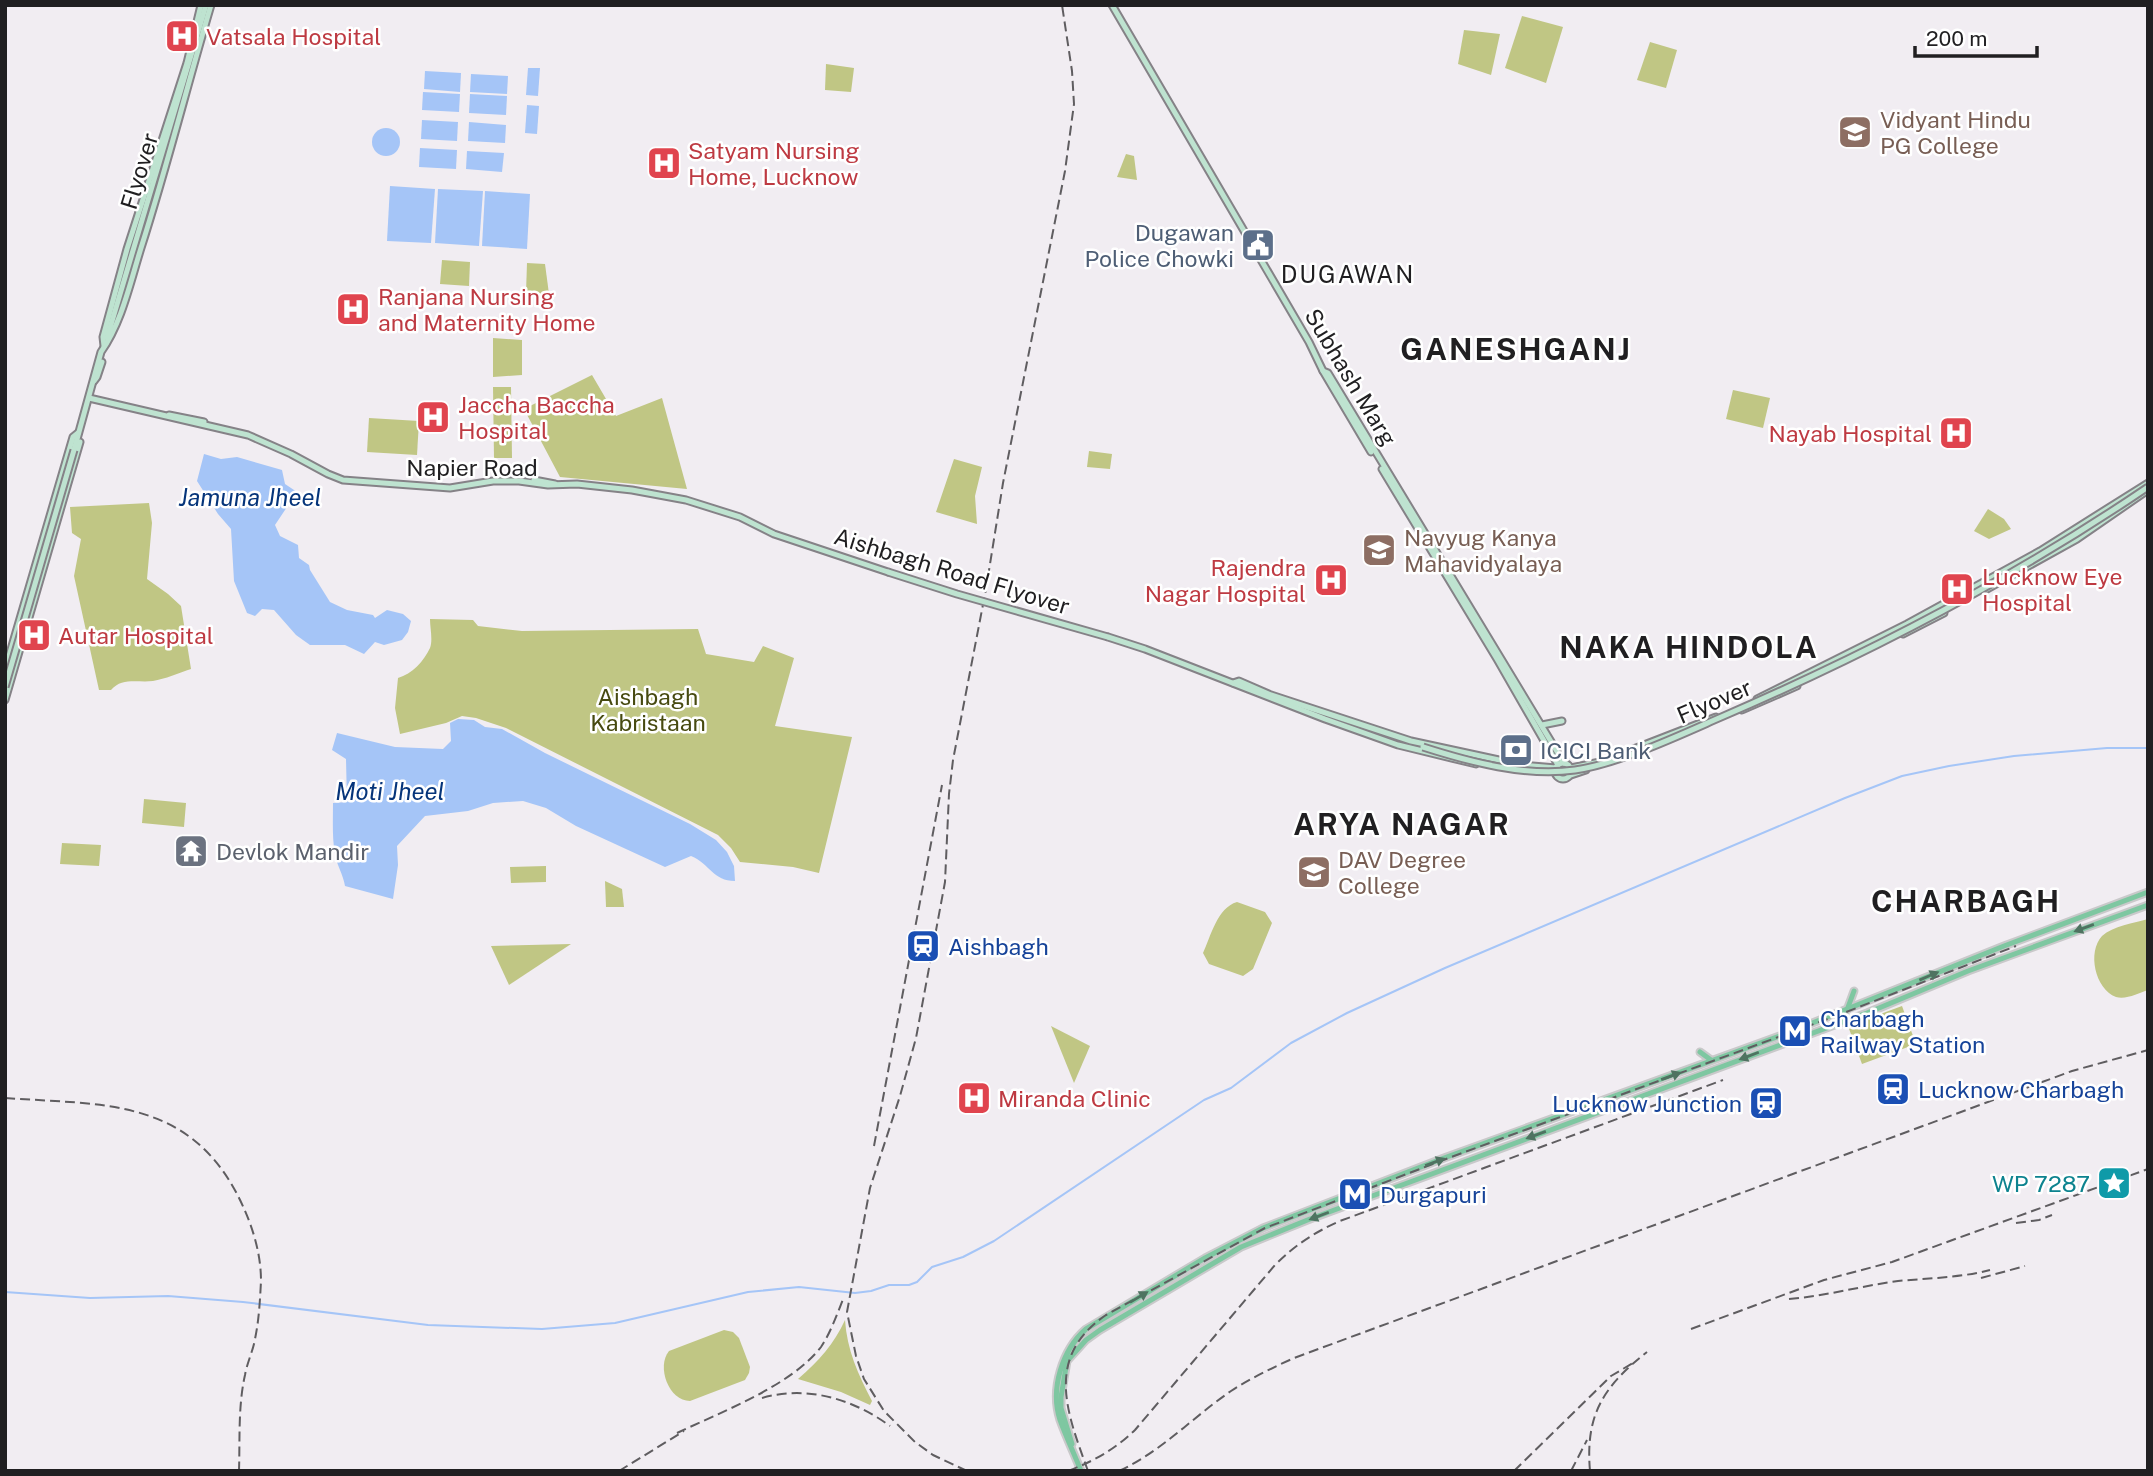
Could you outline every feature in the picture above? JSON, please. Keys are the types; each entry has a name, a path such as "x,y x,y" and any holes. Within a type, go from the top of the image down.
{"main road":[{"name":"Flyover","path":"104,348 206,5"},
{"path":"104,348 103,337 127,249 206,5"},
{"path":"5,687 104,348 126,297 156,199 206,5"},
{"name":"Subhash Marg","path":"1112,5 1309,342 1323,371 1328,373 1542,725 1559,768"},
{"path":"1323,371 1498,661 1559,768 1562,779 1571,771 1668,737 1805,675 1907,624 2030,557 2148,487"},
{"name":"Napier Road","path":"91,399 263,440 343,480 450,488 493,481 632,489 687,500 740,517 774,534"},
{"path":"5,699 68,488 81,439 79,432"},
{"path":"15,666 6,667 56,490 73,437 79,432"},
{"name":"Flyover","path":"1407,743 1480,762 1544,770 1576,770 1624,755 1754,703 1865,650 2074,537 2148,487"},
{"name":"Aishbagh Road Flyover","path":"774,534 957,594 1108,637 1233,683 1239,681 1407,743"},
{"path":"1542,725 1562,721"},
{"path":"1407,743 1470,763 1571,771"},
{"path":"1080,1468 1060,1418 1057,1397 1065,1357 1075,1341 1086,1329 1233,1241 1381,1182 1847,1010 1994,950 2148,892"},
{"path":"1072,1448 1061,1408 1067,1362 1086,1340 1100,1330 1241,1247 2148,905"},
{"path":"1847,1010 1854,991"},
{"path":"1888,993 1893,1002"},
{"path":"1700,1052 1706,1058 1714,1060"},
{"path":"1637,1088 1640,1097"},
{"path":"1593,1104 1596,1113"}],"green space":[{"path":"1522,16 1563,27 1546,83 1505,68"},
{"path":"1464,30 1500,34 1491,75 1458,64"},
{"path":"1650,42 1677,50 1666,88 1637,80"},
{"path":"826,64 854,68 851,92 825,90"},
{"path":"1126,154 1134,156 1137,180 1117,177"},
{"path":"442,260 470,262 469,286 440,284"},
{"path":"527,263 545,264 549,294 526,293"},
{"path":"493,338 522,340 522,375 493,377"},
{"path":"592,375 616,416 662,398 687,489 560,477 524,409"},
{"path":"493,387 511,387 512,458 494,458"},
{"path":"1733,390 1770,398 1763,428 1726,419"},
{"path":"369,418 419,421 417,455 367,452"},
{"path":"1089,451 1112,454 1110,469 1087,467"},
{"path":"954,459 982,467 975,496 977,524 936,512"},
{"path":"149,503 152,523 147,579 181,606 191,669 158,680 125,682 111,690 99,690 74,576 81,539 72,533 70,507"},
{"path":"1988,509 2004,519 2011,529 1989,539 1974,531"},
{"name":"Aishbagh Kabristaan","path":"430,619 473,620 478,626 522,631 698,629 706,654 754,662 763,646 794,658 775,726 852,737 819,873 793,867 740,862 718,835 506,728 476,718 462,716 446,723 400,734 395,708 398,678 413,670 430,648"},
{"path":"144,799 186,803 184,827 142,823"},
{"path":"62,843 101,845 99,866 60,864"},
{"path":"546,866 546,882 511,883 510,867"},
{"path":"605,881 622,889 624,907 606,907"},
{"path":"1237,902 1265,912 1272,923 1253,969 1243,976 1209,964 1203,953 1224,910"},
{"path":"2148,919 2148,990 2128,997 2116,997 2109,993 2098,978 2094,960 2097,943 2112,930"},
{"path":"571,944 509,985 491,946"},
{"path":"1902,1006 1916,1044 1862,1064 1848,1026"},
{"path":"1051,1026 1090,1046 1074,1083"},
{"path":"845,1320 851,1352 872,1401 870,1405 841,1392 798,1379 825,1352"},
{"path":"724,1330 733,1332 739,1338 750,1367 745,1380 690,1401 683,1400 671,1389 664,1374 665,1358 669,1351"}],"water":[{"path":"528,68 540,68 538,96 526,95"},
{"path":"425,71 461,73 460,92 424,89"},
{"path":"471,74 508,76 507,94 470,92"},
{"path":"423,92 460,94 459,112 422,110"},
{"path":"470,94 507,96 506,115 469,113"},
{"path":"527,105 539,106 537,134 525,133"},
{"path":"422,120 458,122 457,141 421,139"},
{"path":"469,122 506,125 505,143 468,141"},
{"path":"386,128 396,132 400,142 396,152 386,156 376,152 372,142 376,132"},
{"path":"420,148 457,150 456,169 419,167"},
{"path":"467,151 504,153 502,172 466,169"},
{"path":"390,186 435,189 431,243 387,241"},
{"path":"438,189 483,191 479,246 435,243"},
{"path":"485,191 530,194 527,249 482,246"},
{"name":"Jamuna Jheel","path":"204,454 221,459 237,457 282,470 285,484 297,492 275,525 280,536 298,545 299,558 309,565 330,602 347,610 373,615 375,618 387,610 403,614 411,621 402,640 384,645 375,642 364,654 345,645 310,645 296,635 274,610 262,609 255,616 247,613 234,581 231,529 197,481"},
{"name":"Moti Jheel","path":"458,719 474,720 485,727 502,729 690,824 716,840 727,852 734,866 735,881 716,875 691,856 665,867 576,826 546,808 523,801 493,803 468,811 425,816 397,846 398,865 393,899 345,886 336,858 333,835 333,803 347,802 346,759 332,750 337,733 395,747 443,749 451,741 450,723"}],"waterway":[{"path":"5,1292 90,1298 168,1296 243,1302 428,1325 542,1329 615,1323 748,1292 799,1287 855,1293 889,1285 909,1285 917,1282 932,1267 963,1257 994,1241 1204,1100 1231,1088 1291,1043 1347,1013 1445,968 1902,776 2014,756 2107,748 2148,748"}],"railway":[{"path":"967,1471 933,1455 915,1442 884,1411 864,1379 847,1312 870,1188 916,1038 945,882 953,760 1003,483 1065,171 1074,104 1062,5"},
{"path":"874,1146 942,785"},
{"path":"1088,1471 1068,1407 1068,1368 1074,1349 1087,1331 1106,1315 1265,1228 1841,1014 2016,946"},
{"path":"1119,1471 1163,1444 1231,1391 1294,1358 2072,1071 2148,1050"},
{"path":"1068,1471 1103,1454 1135,1430 1275,1265 1314,1234 1340,1221 1723,1080"},
{"path":"5,1098 107,1106 138,1112 166,1123 193,1139 216,1162 237,1194 254,1236 261,1281 256,1332 241,1399 239,1471"},
{"path":"1691,1329 1824,1280 1892,1262 2148,1169"},
{"path":"2016,1223 2052,1215"},
{"path":"1981,1278 2025,1266"},
{"path":"1789,1299 1898,1281 1990,1270"},
{"path":"677,1433 754,1397 808,1361 825,1341 844,1297"},
{"path":"1590,1471 1591,1433 1600,1403 1619,1377 1647,1352"},
{"path":"1514,1471 1611,1376 1633,1363"},
{"path":"762,1398 796,1393 829,1397 861,1408 890,1426"},
{"path":"619,1471 684,1431"},
{"path":"1571,1471 1587,1440"}],"place":[{"name":"Vatsala Hospital","path":"182,36"},
{"name":"Vidyant Hindu PG College","path":"1855,132"},
{"name":"Satyam Nursing Home, Lucknow","path":"664,163"},
{"name":"Dugawan Police Chowki","path":"1258,245"},
{"name":"Ranjana Nursing and Maternity Home","path":"353,309"},
{"name":"Jaccha Baccha Hospital","path":"433,417"},
{"name":"Nayab Hospital","path":"1956,433"},
{"name":"Navyug Kanya Mahavidyalaya","path":"1379,550"},
{"name":"Rajendra Nagar Hospital","path":"1331,580"},
{"name":"Lucknow Eye Hospital","path":"1957,589"},
{"name":"Autar Hospital","path":"34,635"},
{"name":"ICICI Bank","path":"1516,750"},
{"name":"Devlok Mandir","path":"191,851"},
{"name":"DAV Degree College","path":"1314,872"},
{"name":"Aishbagh","path":"923,946"},
{"name":"Charbagh Railway Station","path":"1795,1031"},
{"name":"Lucknow Charbagh","path":"1893,1089"},
{"name":"Miranda Clinic","path":"974,1098"},
{"name":"Lucknow Junction","path":"1766,1103"},
{"name":"WP 7287","path":"2114,1183"},
{"name":"Durgapuri","path":"1355,1194"}],"district":[{"name":"DUGAWAN","path":"1348,274"},
{"name":"GANESHGANJ","path":"1516,349"},
{"name":"NAKA HINDOLA","path":"1689,647"},
{"name":"ARYA NAGAR","path":"1402,824"},
{"name":"CHARBAGH","path":"1966,901"}]}
